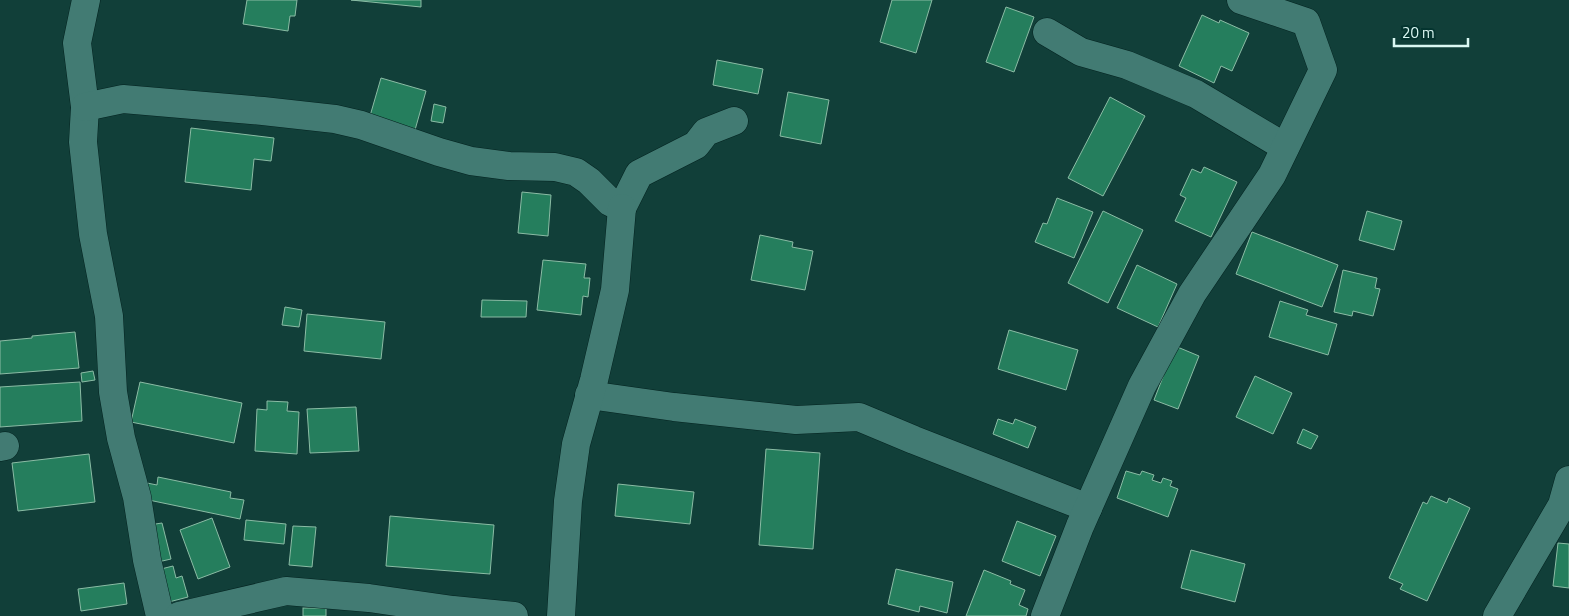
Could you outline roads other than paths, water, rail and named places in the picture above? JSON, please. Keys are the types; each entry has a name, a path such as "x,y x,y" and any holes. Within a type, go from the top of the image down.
{"street":[{"path":"86,0 77,43 85,107 83,142 92,234 109,316 112,392 121,438 137,497 147,560 160,616"},
{"path":"1045,616 1088,508 1142,386 1192,294 1272,175 1323,70 1306,22 1241,0"},
{"path":"1047,32 1081,52 1127,65 1196,94 1285,148"},
{"path":"85,107 122,99 263,111 335,120 361,125 471,161 509,166 556,167 576,172 589,181 610,202 622,208"},
{"path":"561,616 568,501 576,444 590,395 615,290 622,208 639,174 696,145 706,132 734,121"},
{"path":"590,395 674,407 796,420 859,417 1088,508"},
{"path":"1497,616 1562,505 1569,480"},
{"path":"179,616 286,591 369,598 514,616"}]}
